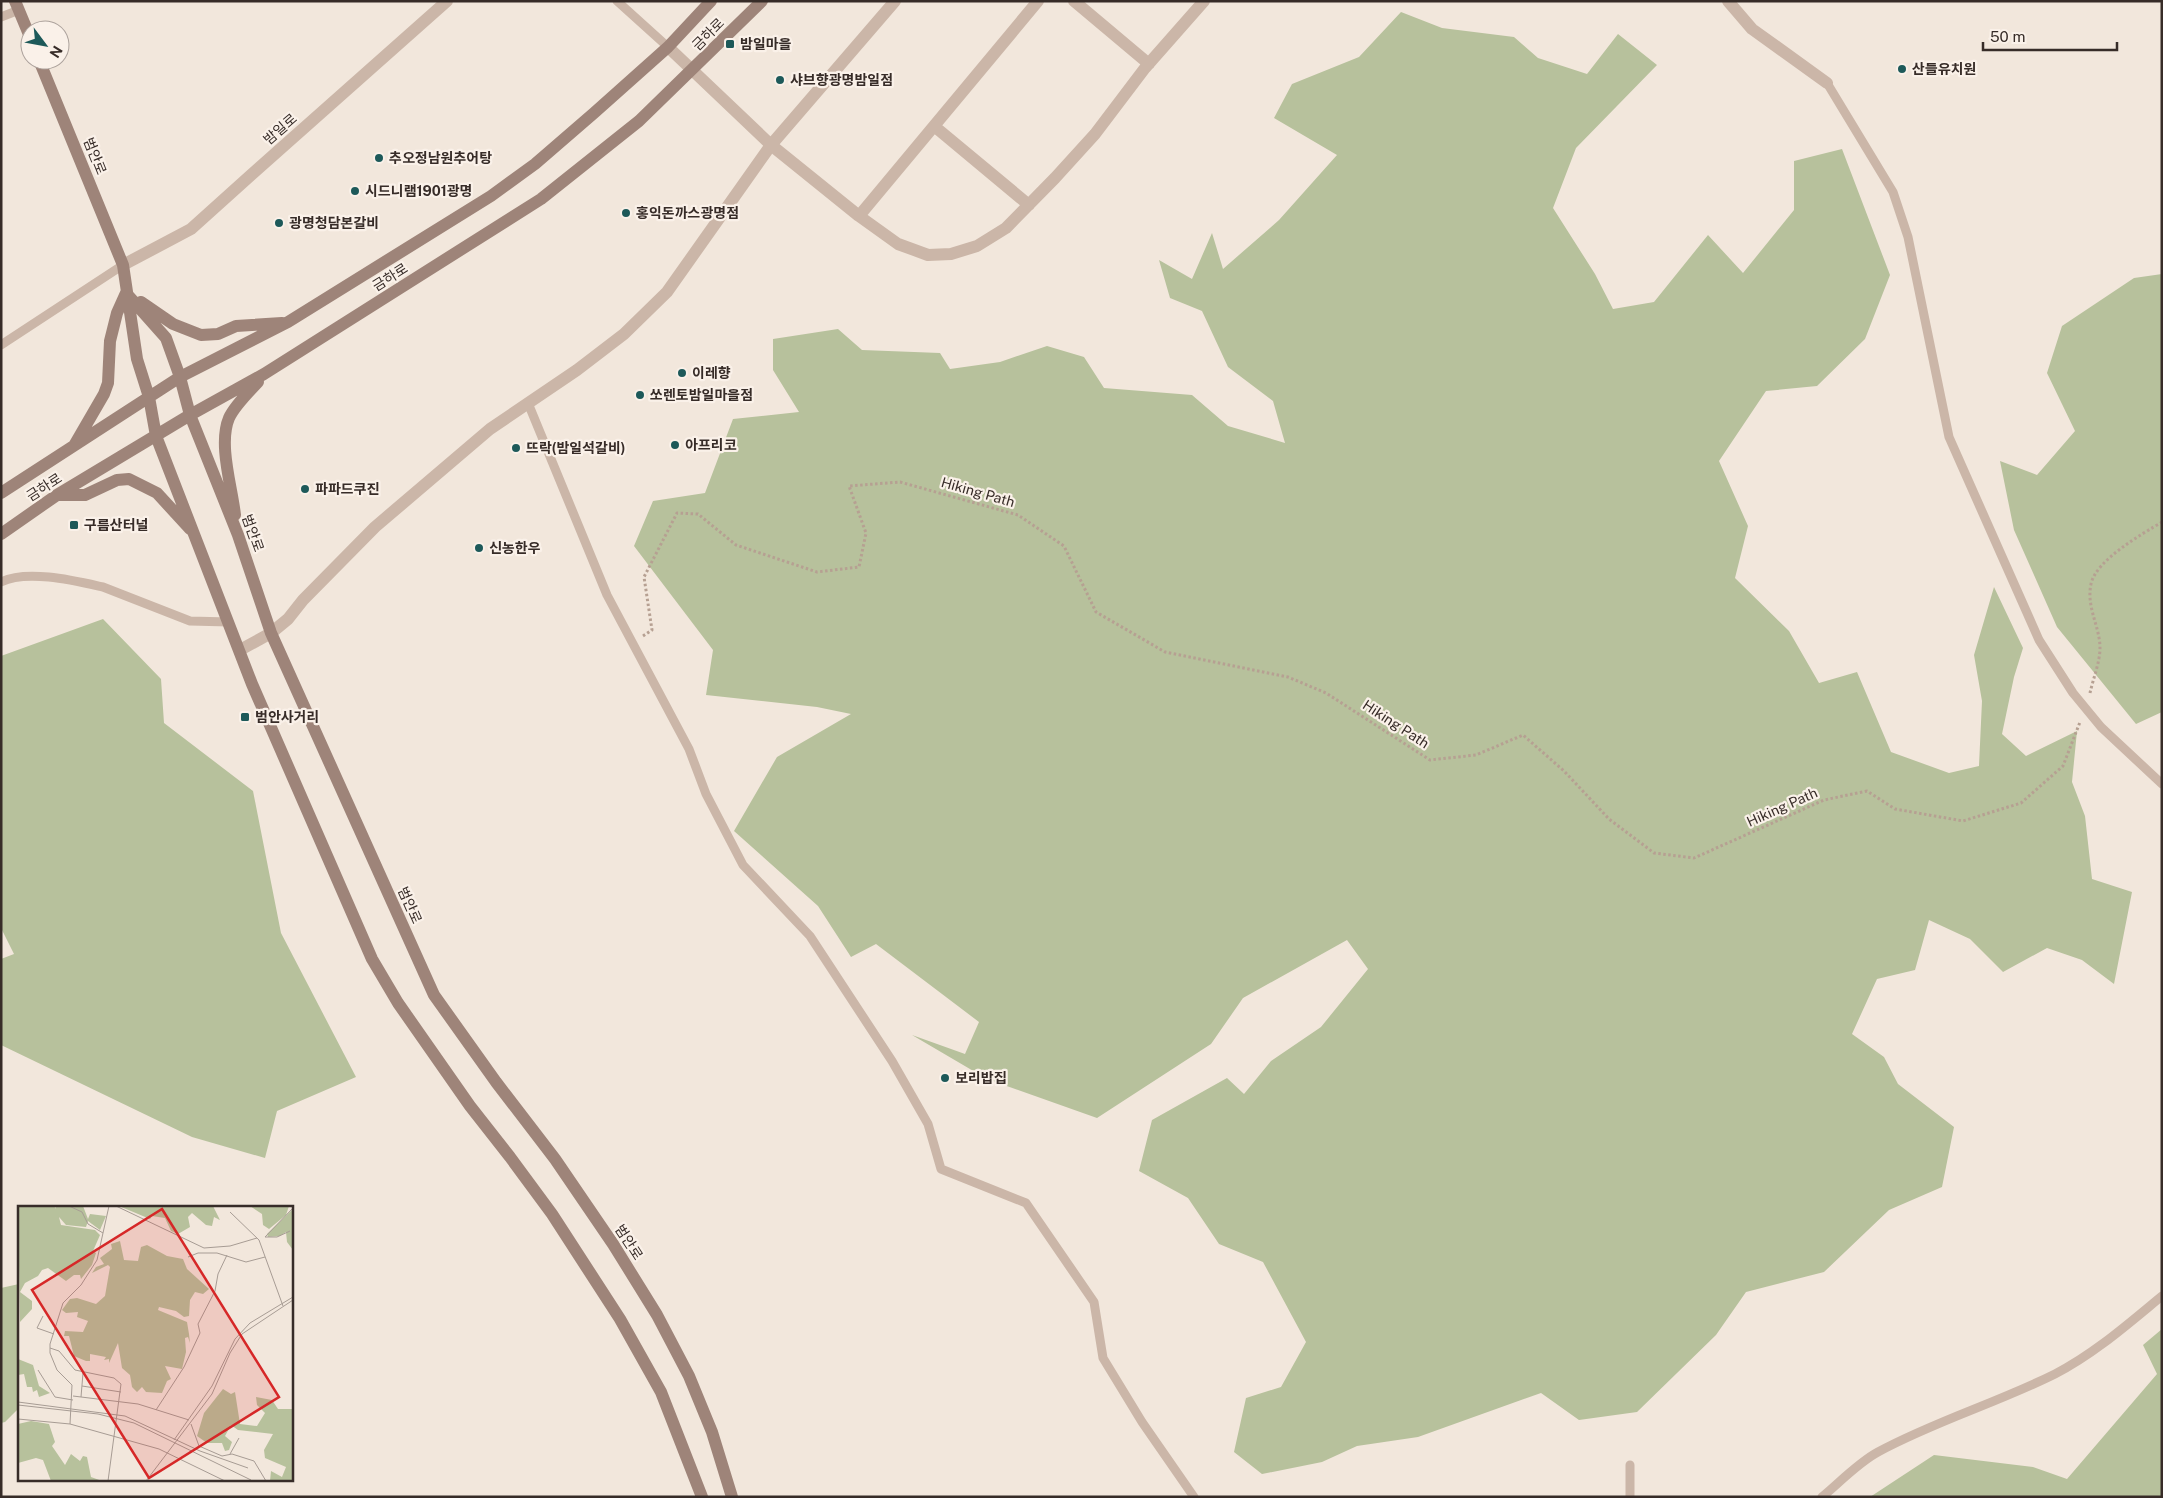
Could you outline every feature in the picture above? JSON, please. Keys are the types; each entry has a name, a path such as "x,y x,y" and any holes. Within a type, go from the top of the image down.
{"main road":[{"name":"금하로","path":"1,493 180,378 288,322 491,196 535,164 668,47 712,1"},
{"name":"금하로","path":"1,534 58,495 190,414 264,374 541,199 639,121 762,1"},
{"path":"17,5 23,20"},
{"name":"범안로","path":"43,70 123,265 137,359 149,397 156,436 298,792 372,959 398,1003 470,1106 552,1214 620,1319 661,1392 702,1497"},
{"name":"범안로","path":"126,292 166,338 190,414 238,535 271,633 434,995 496,1082 555,1159 614,1244 657,1315 689,1376 712,1432 732,1497"},
{"path":"72,449 92,418 108,383 110,342 117,313 126,292 173,324 201,336 218,334 236,326 288,322"},
{"path":"238,535 232,486 226,462 226,431 229,418 264,374"},
{"path":"58,495 85,495 117,480 129,479 157,493 194,534"}],"street":[{"name":"밤일로","path":"123,265 191,230 250,175 447,1"},
{"path":"240,650 271,633 288,619 375,527 490,429 528,404 624,334 667,292 771,145 895,1"},
{"path":"860,216 1038,1"},
{"path":"1074,1 1149,64"},
{"path":"668,47 771,145 898,244 928,255 950,254 976,246 1006,228 1095,134 1149,64 1204,1"},
{"path":"1728,1 1752,29 1827,83"},
{"path":"934,126 1029,205"}],"lane":[{"path":"617,1 668,47"},
{"path":"1,17 17,5"},
{"path":"1827,83 1893,192 1908,236 1949,437 2039,640 2073,693 2101,727 2162,784"},
{"path":"1,345 123,265"},
{"path":"528,404 607,595 689,749 706,794 743,865 810,936 892,1061 928,1124 941,1170 1026,1203 1094,1302 1103,1358 1142,1422 1194,1497"},
{"path":"1,582 8,578 33,577 88,584 103,587 190,621 229,622"},
{"path":"1822,1497 1876,1453 1940,1422 2007,1397 2057,1373 2110,1339 2162,1296"},
{"path":"1630,1465 1630,1497"}],"path":[{"name":"Hiking Path","path":"632,642 652,630 644,577 677,513 698,514 736,545 817,572 859,567 866,533 849,486 900,482 1018,515 1064,546 1096,612 1165,652 1288,677 1311,686 1326,693 1430,760 1476,755 1523,735 1564,771 1609,819 1654,853 1694,858 1824,800 1867,790 1895,809 1963,821 2021,803 2063,766 2086,708 2100,647 2091,611 2091,583 2101,566 2127,544 2162,522"}],"green space":[{"path":"1401,12 1442,28 1514,37 1538,58 1587,74 1618,34 1657,65 1576,148 1553,208 1595,274 1613,309 1654,302 1708,235 1743,273 1794,210 1794,161 1842,149 1890,275 1865,339 1817,386 1766,391 1719,461 1748,526 1735,578 1789,631 1819,683 1857,672 1891,752 1949,773 1979,766 1982,701 1974,655 1994,587 2023,648 2014,677 2002,734 2026,756 2077,731 2072,782 2085,816 2092,879 2132,892 2114,984 2082,960 2047,948 2003,972 1970,939 1929,920 1915,970 1877,979 1852,1034 1884,1057 1898,1084 1954,1127 1942,1187 1889,1210 1824,1272 1746,1292 1716,1335 1637,1412 1579,1420 1541,1393 1418,1437 1357,1446 1322,1462 1262,1474 1234,1452 1246,1398 1281,1387 1306,1342 1263,1262 1219,1244 1188,1198 1139,1171 1152,1120 1227,1078 1244,1094 1271,1061 1321,1027 1368,969 1347,940 1243,998 1211,1044 1097,1118 987,1079 912,1035 965,1054 979,1022 876,944 851,957 818,906 734,831 777,757 851,714 817,707 706,695 713,650 634,546 653,501 705,493 733,419 799,412 773,370 773,339 838,329 862,350 940,353 950,369 1000,362 1047,346 1084,357 1104,388 1192,395 1228,426 1285,443 1273,401 1228,367 1202,311 1170,298 1159,260 1192,279 1212,233 1223,269 1279,220 1337,155 1274,118 1292,84 1359,57"},
{"path":"2162,274 2162,712 2136,724 2057,627 2014,530 2000,461 2037,475 2075,431 2047,373 2062,326 2134,278"},
{"path":"103,619 161,679 164,723 253,791 281,933 356,1077 277,1111 265,1158 192,1137 1,1045 1,959 14,954 1,928 1,656"},
{"path":"18,1284 18,1409 5,1422 1,1423 1,1288"},
{"path":"2162,1329 2162,1497 1870,1497 1934,1455 2033,1467 2067,1479 2157,1374 2143,1345"}],"place":[{"name":"밤일마을","path":"730,44"},
{"name":"산들유치원","path":"1902,69"},
{"name":"샤브향광명밤일점","path":"780,80"},
{"name":"추오정남원추어탕","path":"379,158"},
{"name":"시드니램1901광명","path":"355,191"},
{"name":"홍익돈까스광명점","path":"626,213"},
{"name":"광명청담본갈비","path":"279,223"},
{"name":"이레향","path":"682,373"},
{"name":"쏘렌토밤일마을점","path":"640,395"},
{"name":"아프리코","path":"675,445"},
{"name":"뜨락(밤일석갈비)","path":"516,448"},
{"name":"파파드쿠진","path":"305,489"},
{"name":"구름산터널","path":"74,525"},
{"name":"신농한우","path":"479,548"},
{"name":"범안사거리","path":"245,717"},
{"name":"보리밥집","path":"945,1078"}]}
